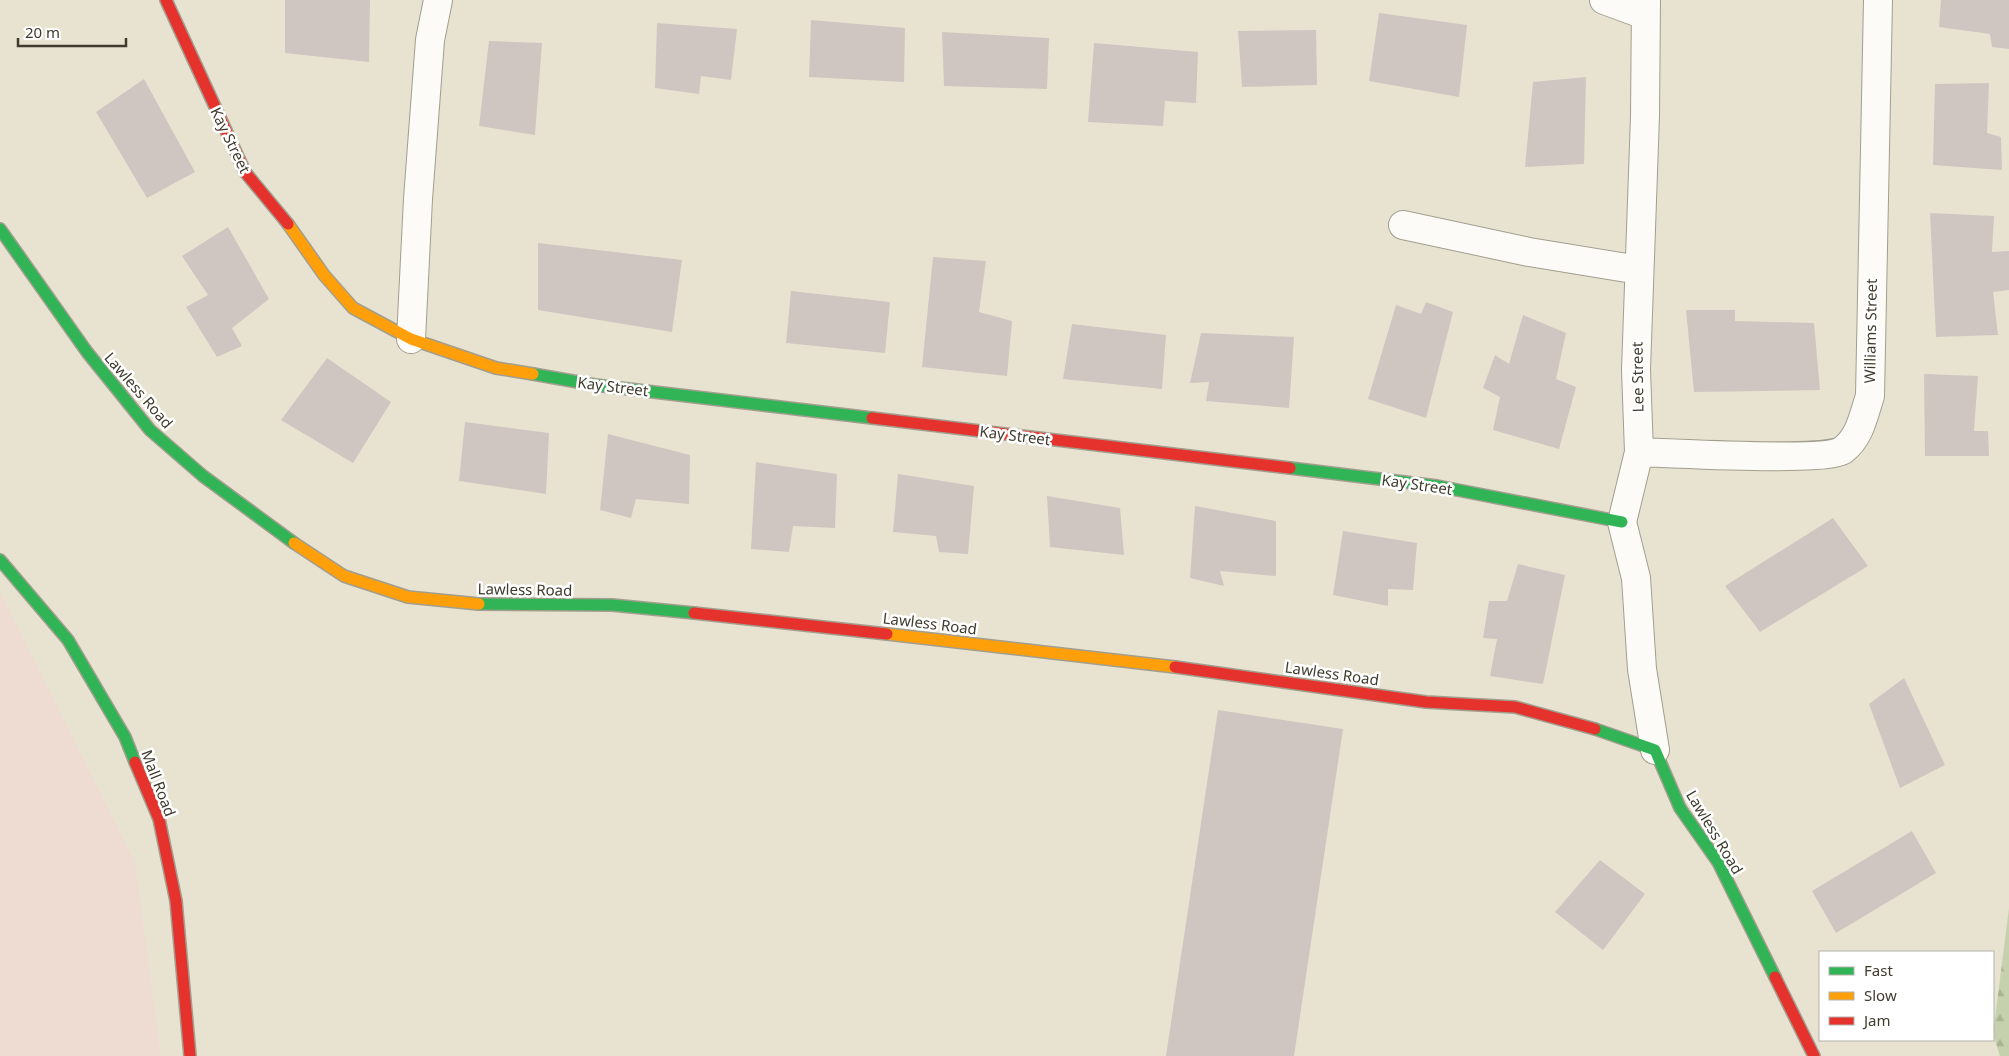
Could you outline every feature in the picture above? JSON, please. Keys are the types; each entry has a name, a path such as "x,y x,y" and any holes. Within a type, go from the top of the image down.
{"street":[{"name":"Kay Street","path":"166,0 245,172 293,231 324,275 353,308 411,340 496,368 595,385 1437,486 1622,522"},
{"path":"411,340 418,199 429,50 438,0"},
{"path":"1604,0 1645,7"},
{"name":"Williams Street","path":"1639,452 1709,456 1840,452 1856,438 1870,396 1878,0"},
{"name":"Lee Street","path":"1645,7 1645,116 1636,370 1639,452 1622,522 1636,578 1642,669 1655,750"},
{"path":"1403,225 1529,252 1639,270"},
{"name":"Lawless Road","path":"0,229 22,264 87,352 150,430 204,476 296,544 344,576 408,597 495,605 612,605 776,621 1204,670 1426,702 1515,707 1570,721 1655,750 1680,808 1718,862 1814,1056"},
{"name":"Mall Road","path":"0,560 68,640 125,737 159,819 176,901 190,1056"}],"shaded area":[{"path":"0,592 135,863 161,1056 0,1056"}],"green space":[{"path":"2009,908 2009,1056 2000,1056 1994,1037"}],"building":[{"path":"285,0 370,0 369,62 285,53"},
{"path":"1941,0 2009,0 2009,49 1992,47 1990,34 1939,27"},
{"path":"1379,13 1467,25 1459,97 1369,81"},
{"path":"811,20 905,28 904,82 809,77"},
{"path":"657,23 737,29 731,80 701,76 699,94 655,88"},
{"path":"1316,30 1317,85 1242,87 1238,31"},
{"path":"942,32 1049,38 1047,89 944,86"},
{"path":"489,41 542,43 535,135 479,126"},
{"path":"1094,43 1198,52 1196,103 1165,101 1163,126 1088,122"},
{"path":"1586,77 1584,164 1525,167 1533,82"},
{"path":"144,79 195,172 147,198 96,112"},
{"path":"1989,83 1987,133 2001,137 2002,170 1933,165 1935,84"},
{"path":"1930,213 1994,216 1992,252 2009,251 2009,290 1993,292 1998,335 1936,337"},
{"path":"228,227 269,299 232,328 242,346 217,357 186,307 208,295 182,256"},
{"path":"538,243 682,260 672,332 538,310"},
{"path":"933,257 986,261 979,312 1012,321 1007,376 922,367"},
{"path":"791,291 890,302 885,353 786,343"},
{"path":"1426,302 1453,312 1426,418 1368,399 1396,305 1421,314"},
{"path":"1686,310 1735,310 1735,321 1814,323 1820,390 1694,392"},
{"path":"1523,315 1566,333 1556,379 1576,387 1559,449 1493,430 1500,397 1483,388 1495,355 1509,364"},
{"path":"1072,324 1166,335 1162,389 1063,379"},
{"path":"1201,333 1294,337 1289,408 1206,401 1209,382 1190,383"},
{"path":"327,358 391,402 353,463 281,420"},
{"path":"1924,374 1978,376 1974,431 1988,431 1989,456 1925,456"},
{"path":"465,422 549,433 546,494 459,481"},
{"path":"608,434 690,455 689,504 636,499 631,518 600,510"},
{"path":"756,462 837,474 835,528 793,526 789,552 751,549"},
{"path":"898,474 974,486 968,554 939,552 936,536 893,532"},
{"path":"1047,496 1120,508 1124,555 1050,547"},
{"path":"1195,506 1276,521 1276,576 1220,571 1224,586 1190,578"},
{"path":"1833,518 1868,566 1760,632 1725,586"},
{"path":"1343,531 1417,543 1413,590 1388,589 1388,606 1333,595"},
{"path":"1518,564 1565,575 1543,684 1490,676 1497,639 1483,638 1489,601 1507,601"},
{"path":"1904,678 1945,765 1900,788 1869,704"},
{"path":"1218,710 1343,729 1294,1056 1166,1056"},
{"path":"1912,831 1936,873 1836,933 1812,891"},
{"path":"1600,860 1645,894 1603,950 1555,912"}],"traffic: fast":[{"path":"0,229 87,352 150,430 203,476 294,543"},
{"path":"533,374 595,385 872,418"},
{"path":"1290,468 1437,486 1622,522"},
{"path":"0,560 68,640 125,737 135,762"},
{"path":"479,604 612,605 694,613"},
{"path":"1595,729 1655,750 1680,808 1718,862 1775,977"}],"traffic: slow":[{"path":"288,224 324,275 353,308 411,339 496,368 533,374"},
{"path":"294,543 344,576 408,597 479,604"},
{"path":"887,634 1175,667"}],"traffic: jam":[{"path":"166,0 245,172 288,224"},
{"path":"872,418 1290,468"},
{"path":"694,613 887,634"},
{"path":"1175,667 1426,702 1515,707 1595,729"},
{"path":"135,762 159,819 176,901 190,1056"},
{"path":"1775,977 1814,1056"}]}
